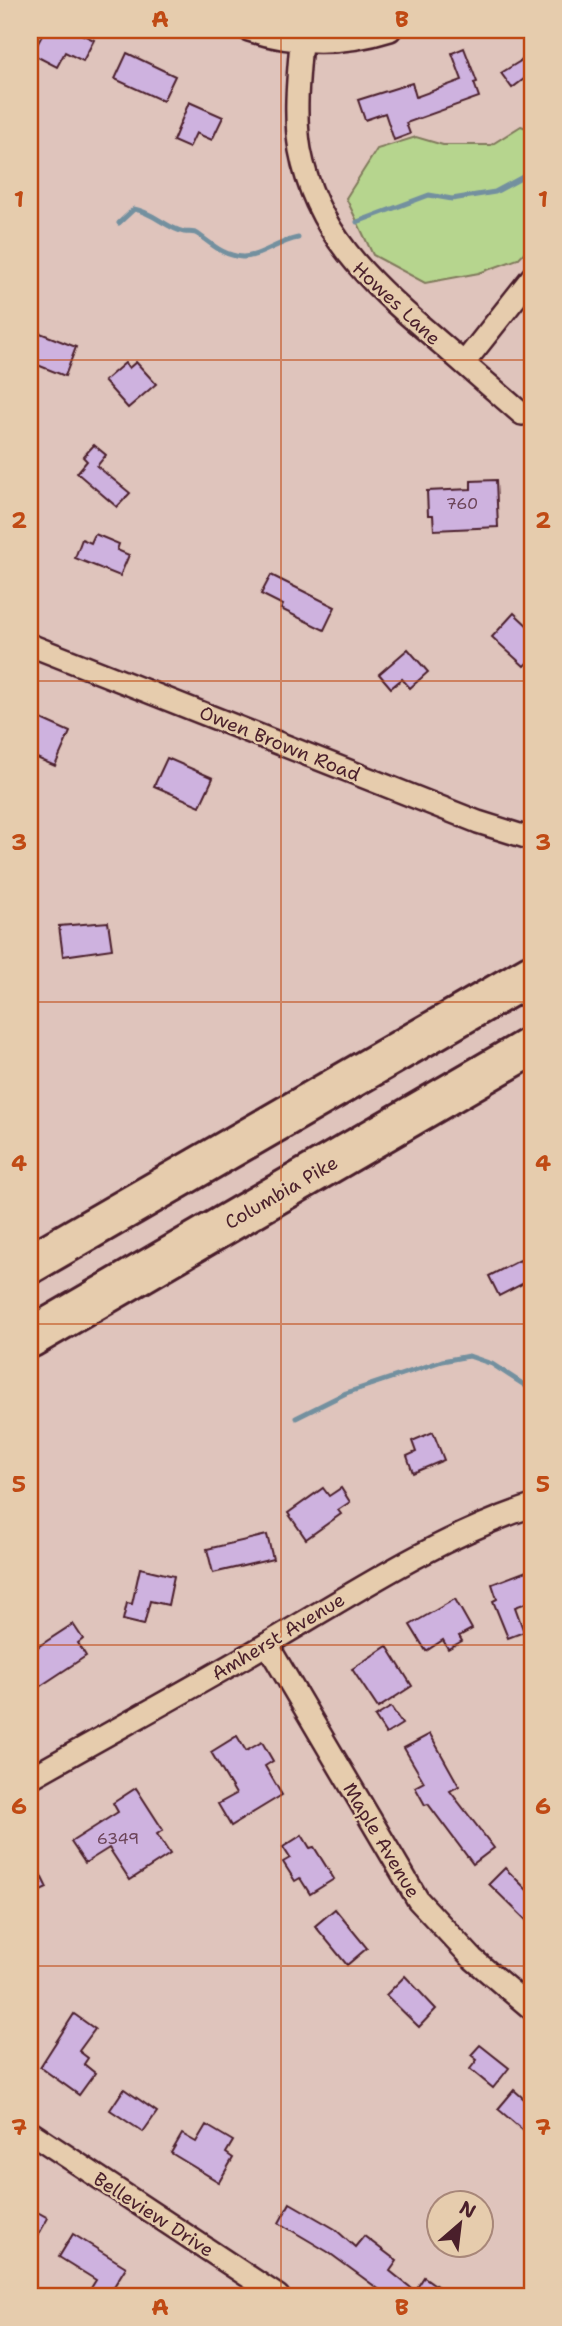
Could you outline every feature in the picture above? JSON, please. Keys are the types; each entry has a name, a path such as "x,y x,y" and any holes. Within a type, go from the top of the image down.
{"highway":[{"path":"427,1036 532,963"},
{"path":"30,1264 532,974"},
{"name":"Columbia Pike","path":"30,1338 532,1046"},
{"path":"148,1270 532,1074"}],"street":[{"path":"249,30 301,43 332,42 390,30"},
{"name":"Howes Lane","path":"301,43 298,82 300,149 321,218 346,254 372,284 522,414"},
{"path":"464,363 532,277"},
{"name":"Owen Brown Road","path":"30,645 478,822 532,839"},
{"name":"Amherst Avenue","path":"30,1778 267,1644 391,1569 452,1538 532,1506"},
{"name":"Maple Avenue","path":"267,1644 418,1900 473,1959 532,2009"},
{"name":"Belleview Drive","path":"30,2132 278,2296"}],"green space":[{"path":"521,126 532,130 532,244 518,259 479,273 425,283 373,255 346,198 377,149 416,137 443,145 491,145"}],"building":[{"path":"45,30 73,30 94,40 83,61 65,52 57,67 32,54"},
{"path":"464,48 477,82 474,83 479,97 406,123 410,134 394,140 385,113 365,120 358,100 412,83 416,97 462,80 452,53"},
{"path":"127,53 175,76 163,101 115,79"},
{"path":"532,54 532,73 512,88 501,73"},
{"path":"189,102 223,117 212,140 196,133 189,148 173,141"},
{"path":"35,331 76,347 65,376 30,362 30,344"},
{"path":"136,362 156,384 128,408 104,381 125,363 129,368"},
{"path":"94,445 106,455 97,466 130,493 117,507 77,473 87,461 83,457"},
{"path":"496,480 498,527 434,530 433,515 428,515 427,491 471,489 471,481"},
{"path":"95,534 119,544 117,550 129,555 120,576 75,558 82,539 91,543"},
{"path":"271,575 335,607 324,630 281,609 283,605 261,594"},
{"path":"514,613 532,630 532,658 524,666 492,637"},
{"path":"408,649 428,672 410,688 402,679 391,688 379,674"},
{"path":"30,714 70,732 55,766 30,755"},
{"path":"167,758 213,778 200,806 154,786"},
{"path":"108,922 112,949 63,956 59,926"},
{"path":"520,1260 524,1267 532,1263 532,1279 499,1296 489,1276"},
{"path":"433,1432 444,1460 413,1473 407,1456 416,1452 412,1441"},
{"path":"323,1488 329,1496 341,1488 350,1502 338,1510 341,1514 306,1539 288,1513"},
{"path":"267,1535 273,1559 213,1573 207,1549"},
{"path":"140,1568 174,1576 168,1605 150,1601 144,1625 123,1620 127,1603 132,1604"},
{"path":"532,1569 532,1601 515,1607 524,1632 508,1638 493,1601 497,1599 492,1584"},
{"path":"455,1599 472,1629 459,1636 462,1641 448,1649 443,1640 426,1651 410,1625"},
{"path":"73,1624 83,1639 78,1643 86,1656 30,1693 30,1652"},
{"path":"387,1646 412,1686 378,1708 352,1669"},
{"path":"391,1707 402,1724 386,1734 375,1717"},
{"path":"430,1734 459,1786 450,1791 494,1848 473,1864 428,1804 425,1805 415,1787 424,1782 404,1748"},
{"path":"237,1736 246,1751 262,1742 273,1761 265,1766 282,1795 231,1826 218,1804 236,1794 211,1752"},
{"path":"136,1788 163,1830 157,1834 170,1854 130,1880 109,1848 85,1863 71,1842 118,1812 113,1803"},
{"path":"302,1835 310,1848 314,1847 334,1879 310,1894 300,1878 295,1881 283,1862 290,1858 283,1847"},
{"path":"30,1853 47,1888 30,1896"},
{"path":"505,1868 532,1895 532,1926 489,1884"},
{"path":"335,1909 367,1948 347,1965 315,1926"},
{"path":"405,1976 436,2009 419,2027 386,1995"},
{"path":"74,2014 95,2029 79,2051 88,2058 84,2064 95,2073 79,2095 40,2067"},
{"path":"480,2045 509,2068 493,2088 470,2069 477,2060 471,2055"},
{"path":"124,2089 157,2112 143,2132 110,2110"},
{"path":"514,2090 532,2106 532,2138 498,2109"},
{"path":"206,2125 233,2141 226,2153 233,2158 219,2182 171,2153 182,2134 196,2142"},
{"path":"290,2203 335,2229 355,2247 364,2236 397,2261 390,2271 415,2291 424,2277 451,2296 388,2296 328,2252 279,2223"},
{"path":"30,2208 48,2218 30,2250"},
{"path":"73,2234 126,2267 108,2296 86,2296 96,2280 59,2257"}],"waterway":[{"path":"357,222 429,195 452,199 495,192 532,172"},
{"path":"119,223 134,209 147,213 177,230 197,234 224,252 242,257 255,255 298,238"},
{"path":"296,1418 346,1393 442,1361 469,1356 492,1364 532,1390"}]}
